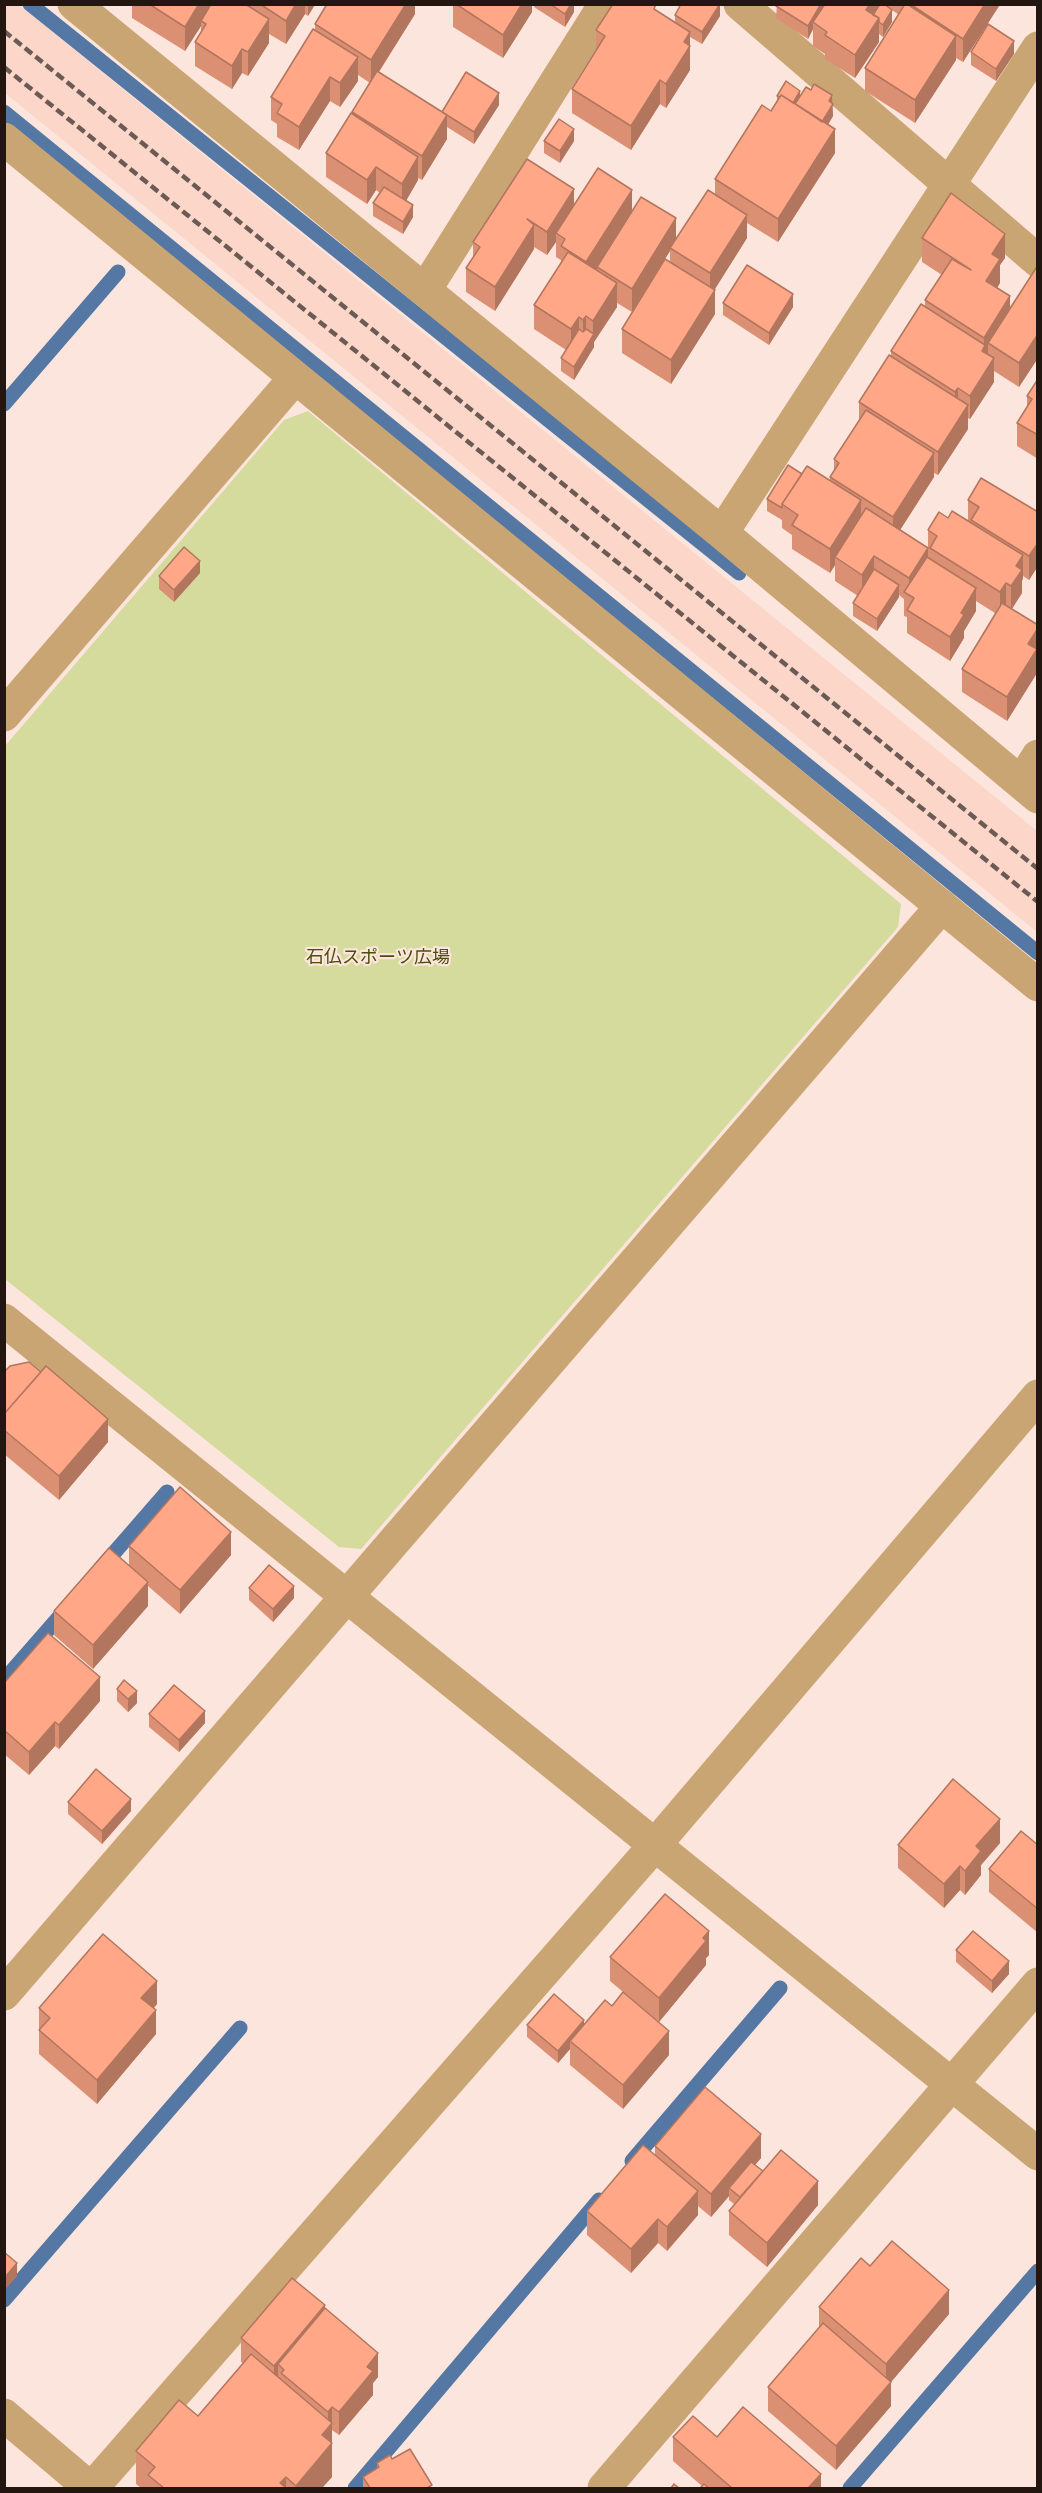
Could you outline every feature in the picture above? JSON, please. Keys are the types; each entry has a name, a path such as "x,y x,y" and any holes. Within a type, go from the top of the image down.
{"street":[{"path":"425,290 605,4"},
{"path":"740,4 1038,261"},
{"path":"91,10 425,290 722,533 1032,779"},
{"path":"722,533 1038,48"},
{"path":"4,140 1038,985"},
{"path":"4,715 295,378"},
{"path":"4,1994 942,906"},
{"path":"9,1332 347,1596 1038,2154"},
{"path":"4,2415 91,2488 655,1845 1038,1396"},
{"path":"604,2488 1038,1984"}],"shaded area":[{"path":"4,5 19,5 1037,831 1037,932 5,93"}],"green space":[{"name":"石仏スポーツ広場","path":"308,411 901,904 898,927 361,1549 339,1547 5,1279 5,746 284,420"}],"building":[{"path":"149,4 199,4 185,27"},
{"path":"211,4 245,4 269,19 248,52 242,49 232,66 195,42 206,24 201,21"},
{"path":"260,4 296,4 286,21"},
{"path":"327,4 406,4 371,60 315,24"},
{"path":"456,4 522,4 503,35"},
{"path":"550,4 571,4 565,14"},
{"path":"613,4 656,4 654,9 690,32 684,42 690,46 666,84 660,80 631,126 572,89 605,36 596,30"},
{"path":"681,4 720,4 702,32 675,15"},
{"path":"777,4 821,4 808,26 776,6"},
{"path":"825,4 870,4 866,10 879,18 855,55 825,35 827,32 813,22"},
{"path":"880,4 892,10 883,25 879,22 879,18 873,15"},
{"path":"905,4 956,36 915,100 865,68"},
{"path":"910,4 985,4 963,39"},
{"path":"988,24 1014,41 996,69 971,52"},
{"path":"313,29 358,57 340,83 330,77 299,127 277,113 282,104 271,97"},
{"path":"377,71 447,115 422,156 352,112"},
{"path":"466,72 499,93 474,132 442,112"},
{"path":"786,81 800,91 793,103 781,95 777,96"},
{"path":"814,84 832,95 829,101 833,104 822,122 795,104 806,87 811,90"},
{"path":"781,95 835,129 778,219 715,179 762,105 771,111"},
{"path":"351,113 418,157 402,184 376,167 367,180 326,153"},
{"path":"559,119 574,129 560,151 544,141"},
{"path":"527,159 574,189 547,232 527,219 534,225 495,287 466,268 480,247 473,242"},
{"path":"598,168 632,190 586,262 561,246 565,239 556,233"},
{"path":"384,187 413,205 403,222 373,203"},
{"path":"708,190 747,215 710,273 670,248"},
{"path":"951,193 1005,234 992,254 1000,259 986,281 1010,296 984,338 925,300 952,259 971,270 922,238"},
{"path":"641,197 676,218 632,289 597,267"},
{"path":"568,252 617,283 593,321 586,316 583,320 579,317 571,329 534,305"},
{"path":"665,259 715,290 671,360 622,329"},
{"path":"747,265 793,294 769,333 723,303"},
{"path":"1038,265 1038,334 1019,363 988,343"},
{"path":"921,304 985,345 982,351 994,358 970,396 958,388 955,392 891,351"},
{"path":"579,329 583,332 586,329 594,334 574,367 561,358"},
{"path":"889,355 968,405 938,452 859,402"},
{"path":"1038,379 1038,435 1017,423 1032,399 1027,396"},
{"path":"866,410 934,453 893,517 830,477 839,463 834,459"},
{"path":"788,465 802,474 782,504 782,508 767,499"},
{"path":"807,466 861,500 830,549 792,525 798,515 782,504"},
{"path":"981,478 1038,512 1038,543 1029,556 971,520 979,507 968,500"},
{"path":"866,508 928,548 909,578 874,556 862,575 835,557"},
{"path":"952,511 1023,555 1016,566 1022,570 1011,586 1006,583 1000,592 930,548 937,536 928,530 939,512 948,518"},
{"path":"184,547 200,561 174,590 159,576"},
{"path":"927,557 976,588 961,613 964,615 950,637 907,610 914,598 904,592"},
{"path":"874,569 899,585 877,619 853,603"},
{"path":"1002,603 1038,625 1028,644 1037,649 1007,697 962,669"},
{"path":"29,1362 41,1372 4,1414 4,1372 10,1366"},
{"path":"46,1366 108,1419 59,1476 4,1430 4,1414"},
{"path":"180,1487 231,1532 180,1590 129,1546"},
{"path":"109,1548 148,1582 93,1645 54,1611"},
{"path":"269,1565 294,1586 273,1609 249,1588"},
{"path":"48,1633 100,1677 59,1725 55,1722 29,1752 4,1730 4,1683"},
{"path":"124,1680 137,1691 128,1699 117,1689"},
{"path":"174,1685 205,1711 179,1740 149,1714"},
{"path":"96,1769 131,1799 102,1831 68,1802"},
{"path":"953,1779 1000,1819 976,1846 981,1851 965,1871 960,1866 944,1884 898,1845"},
{"path":"1021,1831 1038,1845 1038,1909 989,1869"},
{"path":"665,1894 709,1931 703,1938 706,1941 659,1998 610,1957"},
{"path":"973,1931 1009,1961 992,1981 956,1950"},
{"path":"103,1934 157,1981 141,1998 156,2010 97,2080 39,2030 50,2018 39,2008"},
{"path":"623,1992 669,2031 623,2085 570,2041 605,2000 612,2006"},
{"path":"554,1994 584,2020 558,2051 527,2025"},
{"path":"705,2087 761,2134 711,2194 655,2146"},
{"path":"643,2145 698,2191 667,2227 658,2219 631,2249 587,2211"},
{"path":"781,2150 818,2181 767,2243 729,2211"},
{"path":"751,2162 763,2171 740,2197 729,2188"},
{"path":"892,2241 949,2290 886,2364 819,2307 861,2258 870,2266"},
{"path":"4,2252 17,2263 6,2276 4,2274"},
{"path":"292,2278 325,2305 274,2366 241,2338"},
{"path":"325,2308 378,2353 367,2367 373,2371 339,2412 332,2407 328,2412 281,2373 284,2370 278,2364"},
{"path":"823,2323 891,2382 836,2446 768,2387"},
{"path":"251,2354 332,2423 322,2435 332,2443 296,2486 286,2477 280,2483 286,2488 164,2488 148,2475 155,2467 136,2451 179,2400 198,2416"},
{"path":"743,2407 821,2474 808,2488 732,2488 673,2437 693,2416 717,2437"},
{"path":"410,2449 432,2485 427,2488 370,2488 363,2477 379,2467 377,2463 390,2455 392,2459"}],"waterway":[{"path":"30,4 739,573"},
{"path":"4,112 1038,953"},
{"path":"4,404 118,272"},
{"path":"100,1569 167,1492"},
{"path":"4,1680 67,1608"},
{"path":"632,2161 780,1988"},
{"path":"4,2300 240,2028"},
{"path":"355,2488 599,2200"},
{"path":"850,2488 1038,2271"}],"railway":[{"path":"4,31 1038,869"},
{"path":"4,67 1038,902"}]}
